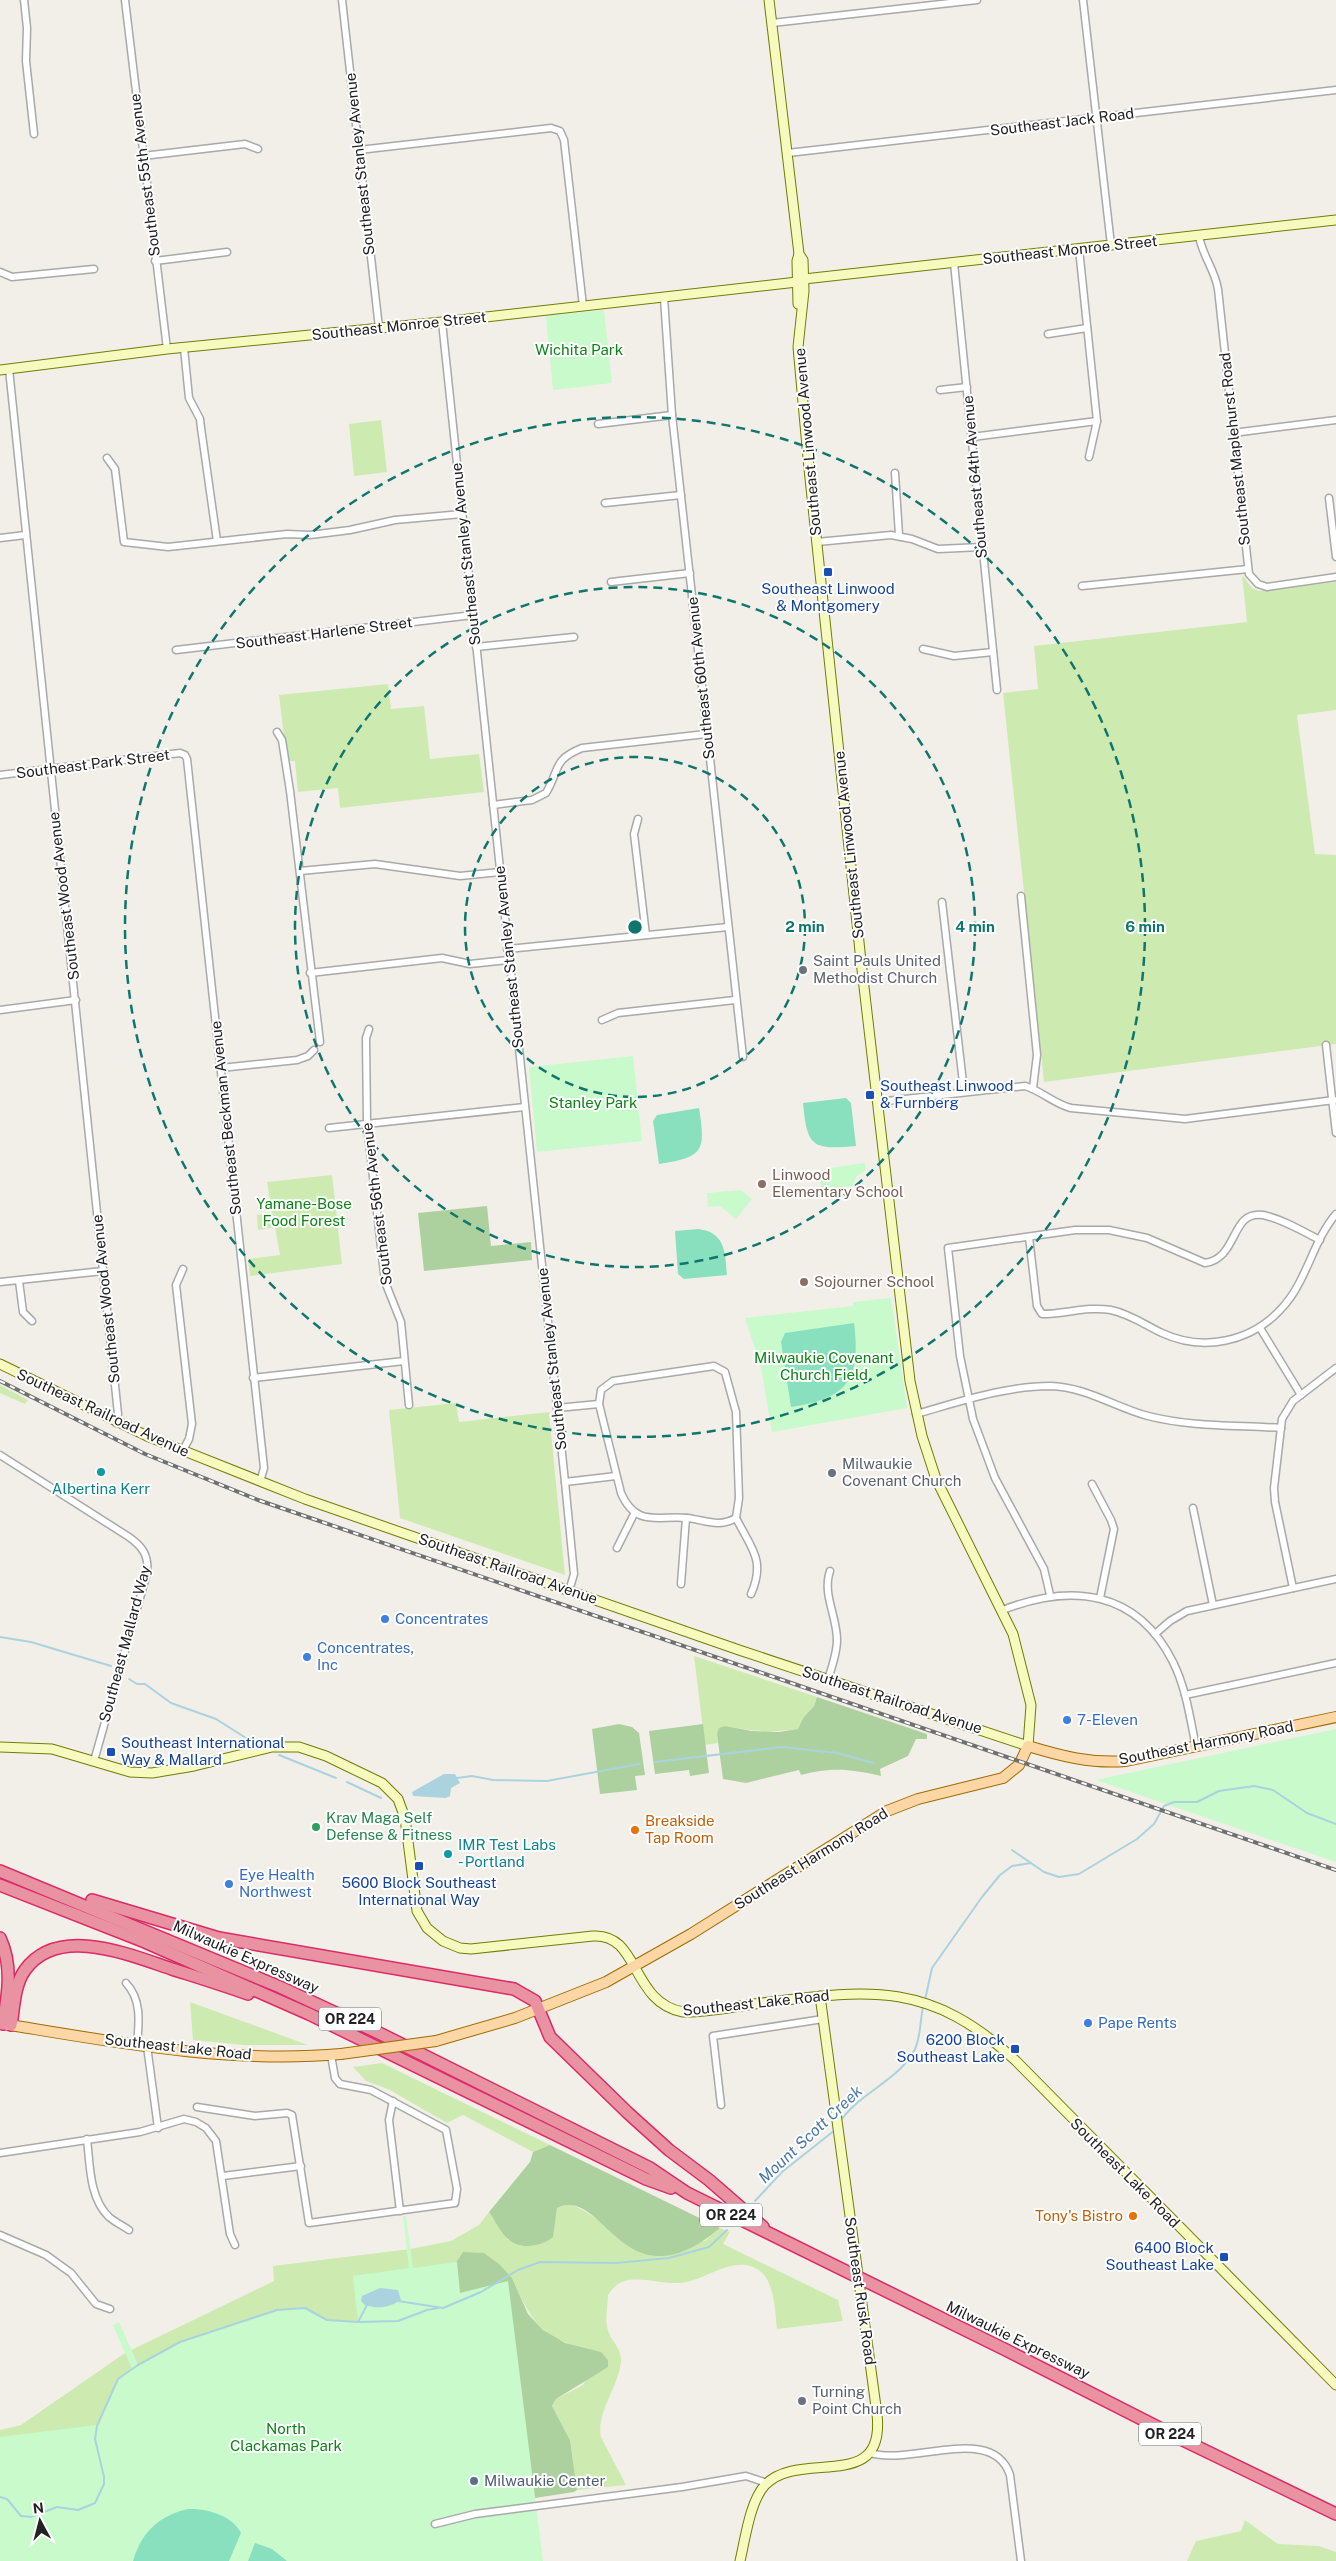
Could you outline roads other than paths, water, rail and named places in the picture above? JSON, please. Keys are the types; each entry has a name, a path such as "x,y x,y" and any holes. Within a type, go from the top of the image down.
{"highway":[{"name":"Milwaukie Expressway","path":"0,1871 196,1950 373,2030 650,2168 687,2193 776,2238 1336,2514"},
{"path":"23,1880 219,1938 302,1954 505,1986 532,1999 539,2010 550,2037 628,2113 669,2150 709,2180 776,2238"},
{"name":"Milwaukie Expressway","path":"0,1885 164,1950 309,2014 646,2179 687,2193"},
{"path":"0,1938 9,1968 4,2024"},
{"path":"4,2024 24,1971 32,1962 47,1952 77,1946 102,1948 125,1953 309,2014"}],"main road":[{"name":"Southeast Harmony Road","path":"634,1967 691,1934 887,1811 918,1799 1003,1778 1019,1765 1028,1746 1059,1756 1100,1762 1144,1758 1336,1717"},
{"name":"Southeast Lake Road","path":"4,2024 142,2045 240,2055 336,2055 436,2041 539,2010 591,1990 634,1967"}],"street":[{"path":"24,0 27,28 26,61 34,134"},
{"name":"Southeast 55th Avenue","path":"125,0 167,349"},
{"name":"Southeast Stanley Avenue","path":"342,0 378,328"},
{"name":"Southeast Linwood Avenue","path":"769,0 800,254 803,260 801,281 803,304 798,347 877,1102 908,1369 916,1414 929,1458 948,1506 1003,1610 1013,1634 1029,1695 1031,1720 1028,1746"},
{"path":"772,23 977,0"},
{"path":"1083,0 1111,245"},
{"name":"Southeast Jack Road","path":"788,153 1336,90"},
{"path":"358,150 551,128 560,131 564,140 583,306"},
{"path":"143,156 245,144 258,149"},
{"name":"Southeast Monroe Street","path":"4,370 167,349 664,298 1336,220"},
{"name":"Southeast Maplehurst Road","path":"1199,236 1201,247 1217,281 1248,569"},
{"path":"1079,249 1097,421 1089,457"},
{"path":"155,261 227,252"},
{"name":"Southeast 64th Avenue","path":"954,263 997,690"},
{"path":"0,272 12,276 94,269"},
{"name":"Southeast 60th Avenue","path":"664,298 672,416 700,653 706,734 743,1057"},
{"name":"Southeast Stanley Avenue","path":"442,322 508,960 565,1482 574,1574 569,1590"},
{"path":"1048,334 1087,328"},
{"path":"184,348 189,398 200,419 216,541"},
{"name":"Southeast Wood Avenue","path":"4,370 25,535 76,1000 118,1414 116,1423"},
{"path":"940,390 967,387"},
{"path":"598,424 672,416"},
{"path":"1233,433 1336,420"},
{"path":"972,437 1097,421"},
{"path":"107,458 115,469 124,542 168,547 287,534 310,535 350,530 395,520 462,514"},
{"path":"895,473 899,535"},
{"path":"605,503 681,494"},
{"path":"1329,498 1336,557"},
{"path":"0,538 25,535"},
{"path":"817,542 899,535 938,549 982,547"},
{"path":"1082,586 1248,569 1254,581 1267,587 1336,577"},
{"path":"610,582 690,573"},
{"name":"Southeast Harlene Street","path":"176,650 473,615"},
{"path":"476,647 574,637"},
{"path":"923,649 954,656 993,652"},
{"path":"277,732 283,742 320,1042"},
{"path":"493,804 532,800 546,793 558,764 567,754 582,748 706,734"},
{"name":"Southeast Park Street","path":"0,775 180,753 185,755"},
{"name":"Southeast Beckman Avenue","path":"185,755 188,762 264,1468 260,1482"},
{"path":"638,819 634,834 646,935"},
{"path":"300,871 375,864 460,876 500,872"},
{"path":"1021,896 1037,1055 1033,1088"},
{"path":"942,902 964,1091"},
{"path":"507,949 728,927"},
{"path":"310,972 442,958 470,964 508,960"},
{"path":"0,1010 76,1000"},
{"path":"602,1020 618,1013 735,1000"},
{"name":"Southeast 56th Avenue","path":"369,1029 366,1038 367,1124 385,1282 400,1316 409,1405"},
{"path":"1326,1046 1334,1100 1336,1132"},
{"path":"221,1068 297,1060 308,1056 314,1050"},
{"path":"877,1102 1013,1086 1033,1088 1059,1104 1071,1108 1185,1119 1334,1100"},
{"path":"329,1128 525,1107"},
{"path":"1029,1237 1037,1306 1042,1314 1100,1308 1128,1315 1175,1338 1199,1342 1231,1340 1260,1328 1282,1309 1296,1290 1327,1224 1336,1214"},
{"path":"1050,1595 1044,1570 1004,1497 984,1452 968,1400 960,1356 948,1248 1075,1230 1109,1230 1147,1238 1205,1263 1213,1262 1225,1255 1239,1226 1247,1218 1254,1215 1276,1219 1320,1240"},
{"path":"182,1452 189,1439 192,1424 176,1285 183,1269"},
{"path":"0,1282 103,1271"},
{"path":"19,1281 23,1312 32,1321"},
{"path":"1260,1328 1301,1395"},
{"path":"253,1378 404,1361"},
{"name":"Southeast Railroad Avenue","path":"0,1364 116,1423 182,1452 260,1482 569,1590 1028,1746"},
{"path":"736,1518 726,1523 716,1524 686,1518 654,1519 635,1512 623,1498 616,1476 599,1404 601,1390 612,1381 714,1366 725,1372 736,1412 738,1498 736,1518 756,1557 759,1570 751,1594"},
{"path":"1292,1588 1275,1502 1281,1428 1287,1409 1301,1395 1336,1368"},
{"path":"916,1414 968,1400 1032,1387 1058,1387 1089,1392 1133,1411 1162,1419 1281,1428"},
{"path":"557,1408 599,1404"},
{"name":"Southeast Mallard Way","path":"0,1455 134,1540 146,1555 147,1573 94,1761"},
{"path":"565,1482 616,1476"},
{"path":"1092,1484 1114,1529 1100,1598"},
{"path":"1192,1508 1213,1605"},
{"path":"617,1548 635,1512"},
{"path":"681,1584 686,1518"},
{"path":"828,1679 837,1640 833,1611 826,1588 830,1571"},
{"path":"1155,1634 1178,1615 1213,1605 1336,1579"},
{"path":"1003,1610 1050,1595 1076,1594 1100,1598 1129,1612 1155,1634 1174,1663 1185,1695 1196,1747"},
{"path":"1185,1695 1336,1663"},
{"path":"0,1747 42,1748 130,1772 152,1774 278,1746 299,1747 320,1754 378,1780 388,1787 398,1799 405,1818 417,1911 427,1928 443,1941 460,1948 471,1949 606,1936 621,1944 634,1967"},
{"name":"Southeast Lake Road","path":"634,1967 657,2001 668,2008 683,2012 820,1996 875,1993 912,1999 946,2011 990,2038 1016,2061 1336,2385"},
{"path":"126,1983 136,2001 142,2045 158,2128"},
{"name":"Southeast Rusk Road","path":"820,1996 840,2133 878,2426 876,2441 870,2453"},
{"path":"721,2105 713,2036 824,2019"},
{"path":"197,2107 255,2116 290,2113 292,2115 309,2223 452,2205 455,2203 457,2196 449,2133 442,2127 371,2090 340,2084 335,2078 336,2055"},
{"path":"393,2101 389,2120 400,2211"},
{"path":"0,2153 158,2128 184,2119 196,2122 206,2128 216,2141 230,2234 235,2245"},
{"path":"86,2139 92,2187 109,2217 129,2230"},
{"path":"222,2176 301,2166"},
{"path":"0,2235 46,2254 71,2274 96,2304 110,2309"},
{"path":"740,2561 753,2509 759,2494 767,2483 789,2472 852,2464 864,2459 870,2453 882,2456 897,2456 973,2447 993,2452 1007,2466 1010,2475 1021,2561"},
{"path":"435,2524 457,2517 682,2487 746,2476 767,2483"}],"water":[{"path":"444,1774 455,1774 460,1783 451,1788 450,1796 446,1798 413,1796 412,1792"},
{"path":"380,2288 398,2290 401,2300 392,2305 379,2307 365,2305 361,2301 362,2296"}],"waterway":[{"name":"Mount Scott Creek","path":"0,1637 31,1642 111,1666"},
{"name":"Mount Scott Creek","path":"129,1679 137,1684 145,1684 171,1703 216,1719 257,1745"},
{"path":"655,1762 782,1747 837,1753 874,1763"},
{"name":"Mount Scott Creek","path":"279,1755 336,1778"},
{"path":"457,1778 472,1776 493,1780 547,1781 639,1764"},
{"name":"Mount Scott Creek","path":"347,1782 381,1798"},
{"name":"Mount Scott Creek","path":"1012,1850 1044,1872 1059,1877 1079,1874 1137,1839 1154,1824 1164,1806 1174,1802 1197,1802 1219,1791 1254,1786 1273,1790 1307,1813 1336,1824"},
{"name":"Mount Scott Creek","path":"925,2000 932,1968 982,1897 1000,1875 1012,1866 1031,1863"},
{"name":"Mount Scott Creek","path":"840,2122 847,2112 899,2070 908,2060 917,2044 923,2007"},
{"name":"Mount Scott Creek","path":"755,2201 782,2172 835,2130"},
{"name":"Mount Scott Creek","path":"398,2301 443,2308 481,2292 518,2270 540,2262 616,2263 669,2258 709,2247 727,2230"},
{"name":"Mount Scott Creek","path":"0,2497 7,2499 21,2516 31,2517 57,2507 78,2510 95,2503 104,2484 95,2439 97,2426 118,2379 138,2365 180,2342 277,2310 305,2308 327,2320 358,2322 367,2305"},
{"name":"Mount Scott Creek","path":"358,2322 398,2321 438,2308"}],"railway":[{"path":"0,1381 145,1454 258,1500 1336,1870"}],"place":[{"name":"Southeast Linwood & Montgomery","path":"828,572"},
{"name":"Saint Pauls United Methodist Church","path":"803,970"},
{"name":"Southeast Linwood & Furnberg","path":"870,1095"},
{"name":"Linwood Elementary School","path":"762,1184"},
{"name":"Sojourner School","path":"804,1282"},
{"name":"Albertina Kerr","path":"101,1472"},
{"name":"Milwaukie Covenant Church","path":"832,1473"},
{"name":"Concentrates","path":"385,1619"},
{"name":"Concentrates, Inc","path":"307,1657"},
{"name":"7-Eleven","path":"1067,1720"},
{"name":"Southeast International Way & Mallard","path":"111,1752"},
{"name":"Krav Maga Self Defense & Fitness","path":"316,1827"},
{"name":"Breakside Tap Room","path":"635,1830"},
{"name":"IMR Test Labs - Portland","path":"448,1854"},
{"name":"5600 Block Southeast International Way","path":"419,1866"},
{"name":"Eye Health Northwest","path":"229,1884"},
{"name":"Pape Rents","path":"1088,2023"},
{"name":"6200 Block Southeast Lake","path":"1015,2049"},
{"name":"Tony's Bistro","path":"1133,2216"},
{"name":"6400 Block Southeast Lake","path":"1224,2257"},
{"name":"Turning Point Church","path":"802,2401"},
{"name":"Milwaukie Center","path":"474,2481"}],"park label":[{"name":"Wichita Park","path":"579,350"},
{"name":"Stanley Park","path":"593,1103"},
{"name":"Yamane-Bose Food Forest","path":"304,1212"},
{"name":"Milwaukie Covenant Church Field","path":"824,1366"},
{"name":"North Clackamas Park","path":"286,2438"}]}
